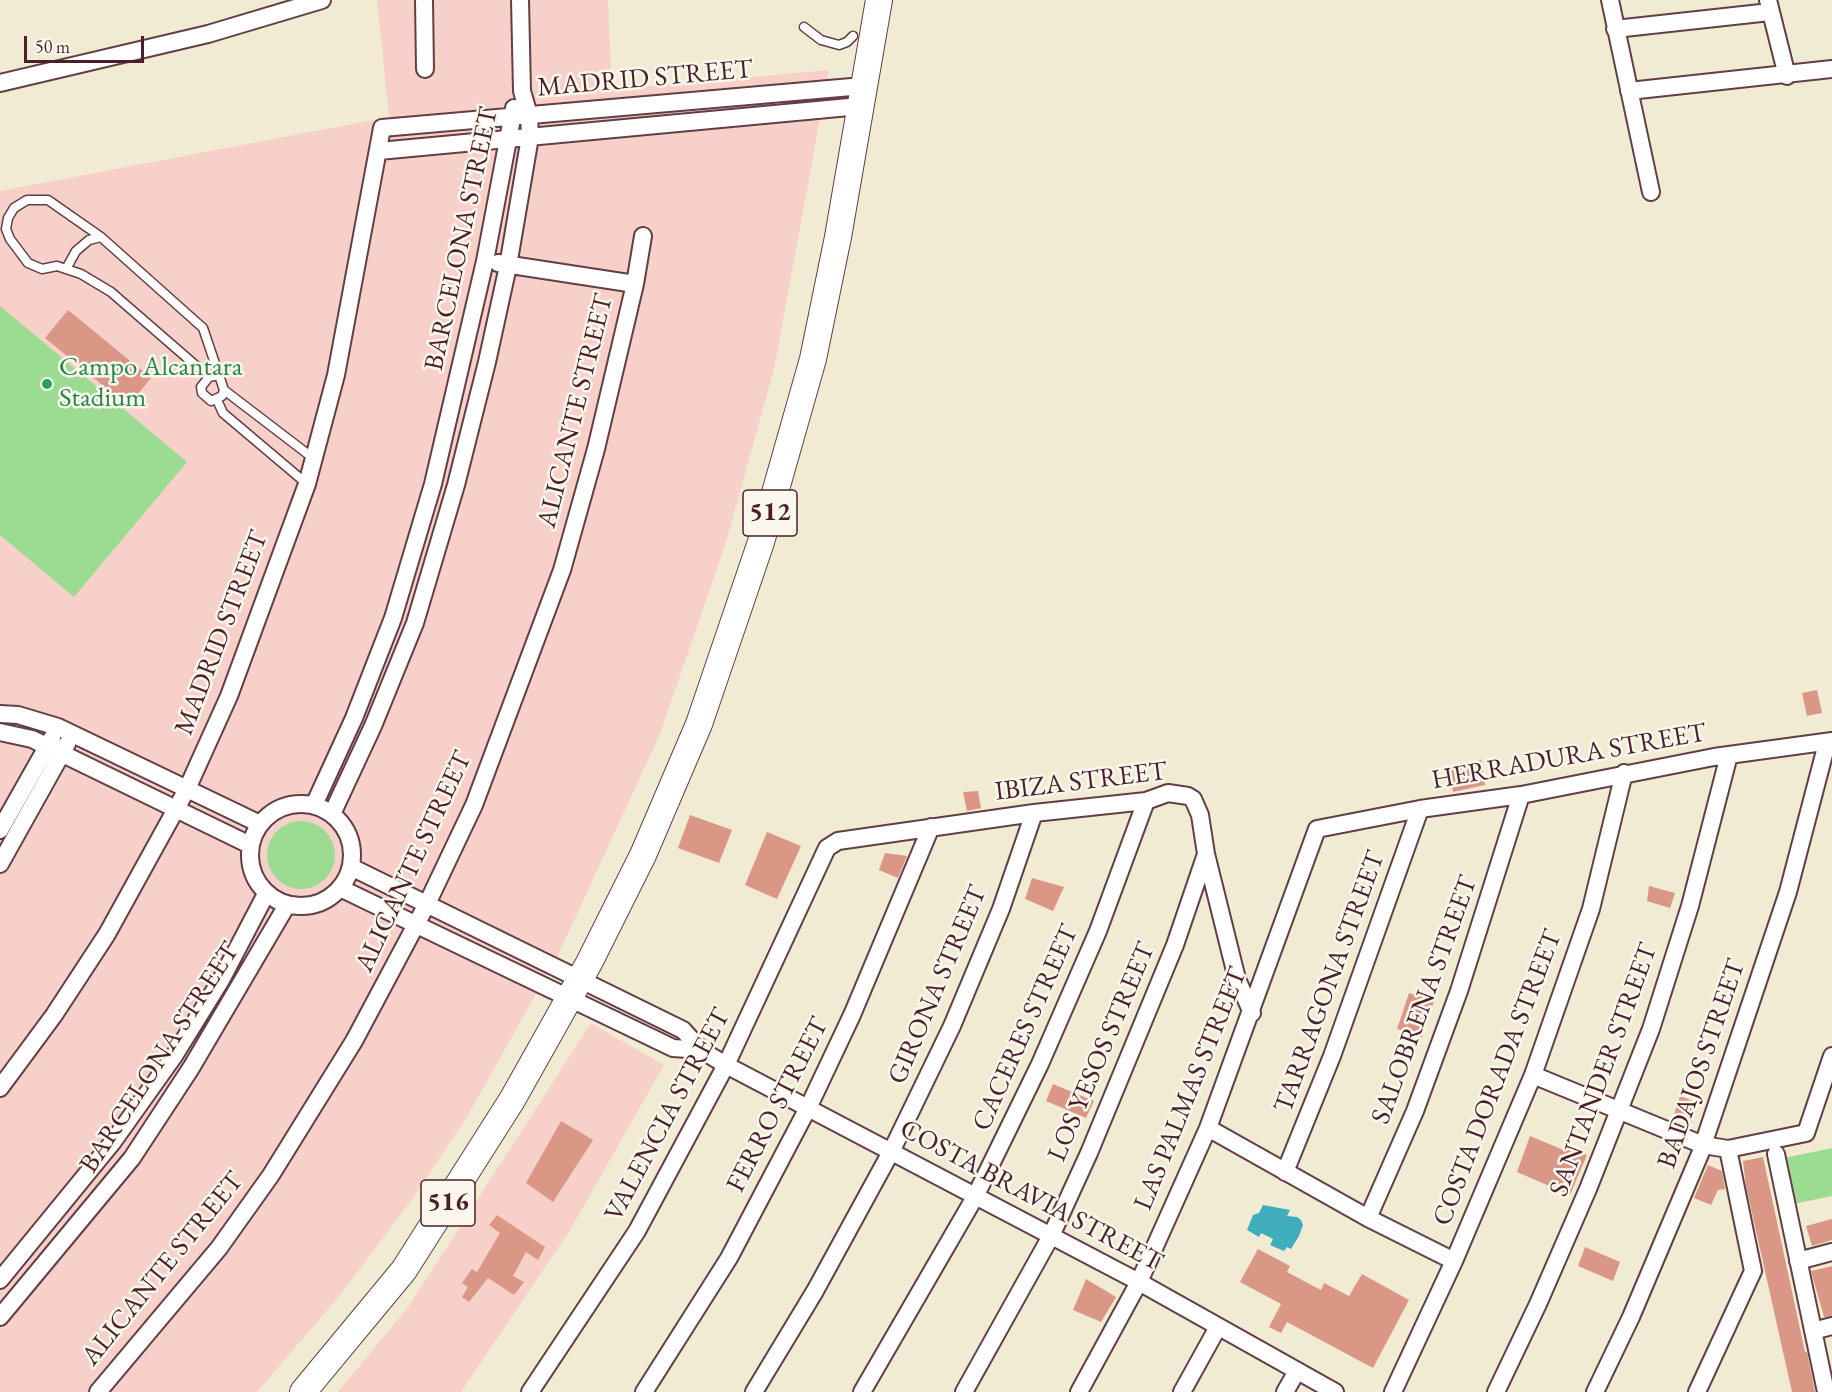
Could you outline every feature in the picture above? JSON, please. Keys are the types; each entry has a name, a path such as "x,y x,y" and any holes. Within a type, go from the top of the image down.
{"main road":[{"name":"512","path":"576,987 643,855 699,724 761,542 813,359 838,237 879,0"},
{"name":"516","path":"303,1392 404,1270 512,1100 576,987"}],"street":[{"path":"0,83 208,34 322,0"},
{"path":"424,0 425,69"},
{"path":"520,0 522,91"},
{"path":"1610,0 1651,192"},
{"path":"1615,29 1769,6 1787,76"},
{"path":"1629,91 1787,76 1832,69"},
{"name":"BARCELONA STREET","path":"332,814 373,726 415,623 462,463 508,266 530,137 529,115 522,91"},
{"name":"BARCELONA STREET","path":"314,805 354,718 393,618 433,484 486,261 510,138 510,116 522,91"},
{"name":"MADRID STREET","path":"0,1088 54,1015 107,934 187,789 229,696 306,484 336,375 380,151 382,128 510,116 862,96"},
{"name":"MADRID STREET","path":"380,151 530,137 862,96"},
{"name":"ALICANTE STREET","path":"98,1392 219,1248 271,1175 354,1041 417,926 474,805 562,570 596,449 635,284 643,236"},
{"name":"ALICANTE STREET","path":"486,261 635,284"},
{"path":"0,714 18,715 66,730 260,824"},
{"path":"0,864 66,730"},
{"path":"0,732 32,739 250,846"},
{"name":"HERRADURA STREET","path":"1317,829 1420,809 1521,795 1624,773 1729,755 1829,742"},
{"name":"BADAJOS STREET","path":"1595,1392 1631,1317 1703,1145 1788,892 1829,742"},
{"path":"0,830 55,750"},
{"name":"SANTANDER STREET","path":"1496,1392 1539,1304 1651,1029 1690,906 1729,755"},
{"name":"COSTA DORADA STREET","path":"1393,1392 1454,1261 1533,1075 1591,909 1624,773"},
{"name":"IBIZA STREET","path":"827,849 838,841 1034,813 1146,801 1168,793 1183,794 1193,799 1200,815 1206,854 1237,979 1252,1013"},
{"name":"SALOBRENA STREET","path":"1368,1218 1415,1111 1455,1002 1521,795"},
{"name":"CACERES STREET","path":"862,1392 975,1197 1040,1064 1098,931 1146,801"},
{"path":"290,805 314,805 332,814 347,832 351,843 351,867 340,888 329,898 316,904 287,905 266,894 252,872 250,846 260,824 268,815 290,805"},
{"name":"TARRAGONA STREET","path":"1285,1172 1332,1056 1420,809"},
{"name":"GIRONA STREET","path":"754,1392 815,1291 892,1150 952,1026 1001,909 1034,813"},
{"name":"FERRO STREET","path":"644,1392 729,1258 809,1106 852,1015 931,827"},
{"name":"LAS PALMAS STREET","path":"1079,1392 1139,1282 1208,1128 1252,1013 1317,829"},
{"name":"VALENCIA STREET","path":"530,1392 637,1231 726,1065 827,849"},
{"name":"LOS YESOS STREET","path":"964,1392 1051,1236 1128,1062 1175,945 1206,854"},
{"path":"351,867 427,904 576,987"},
{"path":"340,888 534,982 576,987"},
{"name":"BARCELONA STREET","path":"0,1280 112,1143 174,1056 221,980 266,894"},
{"name":"BARCELONA STREET","path":"0,1317 132,1158 191,1068 287,905"},
{"name":"COSTA BRAVIA STREET","path":"576,987 673,1048 701,1050 726,1065 809,1106 975,1197 1139,1282 1335,1392"},
{"path":"1533,1075 1703,1145 1728,1149 1806,1133 1832,1056"},
{"path":"1208,1128 1368,1218 1454,1261"},
{"path":"1697,1392 1753,1271 1728,1149"},
{"path":"1776,1154 1826,1392"},
{"path":"1798,1261 1832,1252"},
{"path":"1813,1331 1832,1326"},
{"path":"1182,1392 1218,1328"},
{"path":"1285,1392 1297,1371"}],"lane":[{"path":"804,27 821,40 839,45 847,42 853,36"},
{"path":"209,377 111,292 66,268 57,266 42,269 28,262 10,239 6,229 8,218 14,208 27,200 48,200 101,237 203,328 224,390 313,458"},
{"path":"66,268 76,251 89,240 101,237"},
{"path":"219,375 209,377 203,382 202,393 211,401 217,400 224,390"},
{"path":"217,400 223,413 306,484"}],"shaded area":[{"path":"377,0 608,0 612,90 829,70 774,369 727,539 660,734 559,953 468,1115 410,1202 341,1294 257,1392 0,1392 0,191 389,117"},
{"path":"591,1023 664,1065 570,1230 461,1392 338,1392 409,1306"}],"green space":[{"name":"Campo Alcantara Stadium","path":"0,306 187,462 74,597 0,535"},
{"path":"308,821 320,827 329,836 335,848 333,868 325,879 308,889 294,889 277,879 269,868 267,848 277,831 288,823"},
{"path":"1832,1148 1832,1196 1793,1204 1784,1158"}],"water":[{"path":"1263,1205 1290,1210 1287,1216 1301,1220 1303,1225 1291,1249 1287,1247 1284,1251 1270,1245 1273,1239 1261,1233 1259,1237 1247,1230 1253,1215 1259,1213"}],"building":[{"path":"68,310 151,378 128,406 45,338"},
{"path":"1817,690 1822,713 1807,716 1802,693"},
{"path":"1481,760 1485,785 1453,792 1449,768"},
{"path":"978,791 981,808 967,811 963,792"},
{"path":"690,815 732,830 719,863 678,848"},
{"path":"767,832 801,846 777,899 745,885"},
{"path":"885,853 907,856 898,878 879,870"},
{"path":"1032,878 1064,887 1053,911 1025,899"},
{"path":"1649,886 1675,893 1670,908 1647,901"},
{"path":"1409,993 1434,1001 1422,1037 1397,1029"},
{"path":"1053,1084 1094,1101 1086,1118 1046,1101"},
{"path":"1680,1096 1698,1103 1692,1122 1674,1115"},
{"path":"561,1121 593,1140 553,1202 526,1183"},
{"path":"1530,1136 1566,1151 1567,1149 1587,1155 1570,1195 1517,1172"},
{"path":"1763,1157 1815,1392 1792,1392 1746,1186 1743,1161"},
{"path":"1708,1165 1722,1171 1725,1189 1718,1190 1711,1205 1694,1198"},
{"path":"497,1215 545,1247 538,1260 526,1252 513,1276 524,1282 514,1295 488,1278 469,1302 462,1297 468,1287 462,1283 472,1269 477,1272 500,1233 489,1225"},
{"path":"1832,1219 1832,1240 1812,1246 1806,1226"},
{"path":"1585,1247 1620,1262 1613,1281 1578,1266"},
{"path":"1258,1249 1290,1266 1287,1272 1321,1290 1324,1283 1349,1296 1362,1274 1409,1300 1373,1368 1287,1322 1281,1333 1269,1327 1281,1304 1240,1282"},
{"path":"1832,1266 1832,1316 1824,1317 1811,1271"},
{"path":"1086,1279 1116,1297 1101,1322 1073,1310"}],"place":[{"name":"Campo Alcantara Stadium","path":"47,384"}]}
